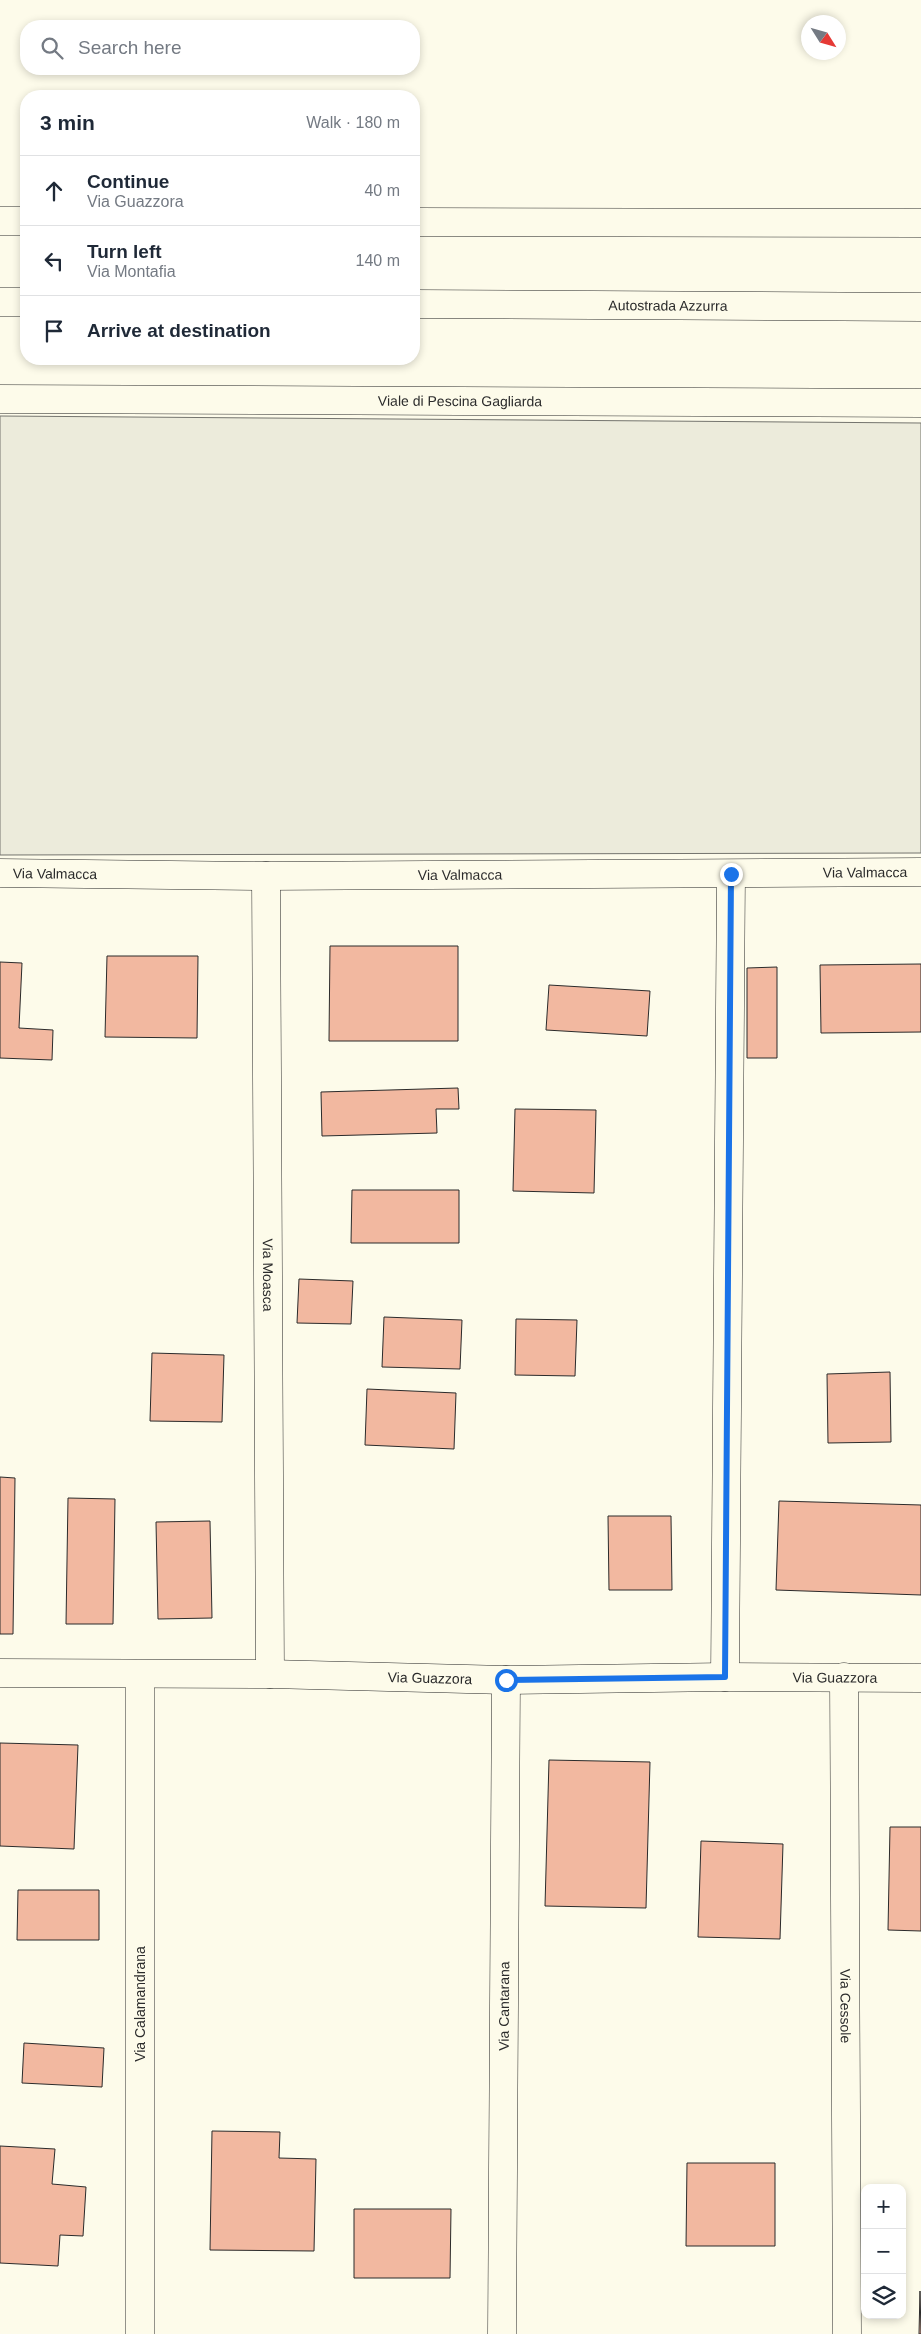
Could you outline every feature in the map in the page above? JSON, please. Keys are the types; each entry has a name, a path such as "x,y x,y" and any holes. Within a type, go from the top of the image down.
{"main road":[{"path":"0,221 20,221"},
{"path":"420,222 921,223"},
{"path":"0,302 20,302"},
{"name":"Autostrada Azzurra","path":"420,304 921,307"},
{"name":"Viale di Pescina Gagliarda","path":"0,399 921,403"},
{"name":"Via Valmacca","path":"0,873 266,876 921,872"},
{"path":"725,1677 731,874"},
{"name":"Via Moasca","path":"266,876 270,1674"},
{"name":"Via Guazzora","path":"0,1673 270,1674 506,1680 725,1677 921,1678"},
{"name":"Via Calamandrana","path":"140,1674 140,2334"},
{"name":"Via Cessole","path":"844,1677 847,2334"},
{"name":"Via Cantarana","path":"502,2334 506,1680"}],"shaded area":[{"path":"0,416 921,423 921,853 0,855"}],"building":[{"path":"330,946 458,946 458,1041 329,1041"},
{"path":"107,956 198,956 197,1038 105,1037"},
{"path":"0,962 22,963 19,1028 53,1030 52,1060 0,1058"},
{"path":"921,964 921,1032 821,1033 820,965"},
{"path":"777,967 777,1058 747,1058 747,968"},
{"path":"549,985 650,991 647,1036 546,1030"},
{"path":"458,1088 459,1109 436,1109 437,1133 322,1136 321,1092"},
{"path":"515,1109 596,1110 594,1193 513,1191"},
{"path":"352,1190 459,1190 459,1243 351,1243"},
{"path":"299,1279 353,1281 351,1324 297,1323"},
{"path":"384,1317 462,1320 460,1369 382,1367"},
{"path":"516,1319 577,1320 575,1376 515,1375"},
{"path":"152,1353 224,1355 222,1422 150,1421"},
{"path":"890,1372 891,1442 828,1443 827,1374"},
{"path":"367,1389 456,1393 454,1449 365,1445"},
{"path":"0,1477 15,1478 13,1634 0,1634"},
{"path":"68,1498 115,1499 113,1624 66,1624"},
{"path":"779,1501 921,1505 921,1595 776,1590"},
{"path":"608,1516 671,1516 672,1590 609,1590"},
{"path":"210,1521 212,1618 158,1619 156,1522"},
{"path":"0,1743 78,1745 74,1849 0,1846"},
{"path":"549,1760 650,1762 646,1908 545,1906"},
{"path":"890,1827 921,1827 921,1931 888,1930"},
{"path":"701,1841 783,1844 780,1939 698,1937"},
{"path":"18,1890 99,1890 99,1940 17,1940"},
{"path":"24,2043 104,2048 102,2087 22,2083"},
{"path":"212,2131 280,2132 279,2158 316,2159 314,2251 210,2250"},
{"path":"0,2146 55,2149 52,2184 86,2187 83,2236 60,2235 58,2266 0,2263"},
{"path":"687,2163 775,2163 775,2246 686,2246"},
{"path":"354,2209 451,2209 450,2278 354,2278"},
{"path":"920,2291 921,2334 919,2334"}],"route":[{"path":"506,1680 725,1677 731,874"}]}
